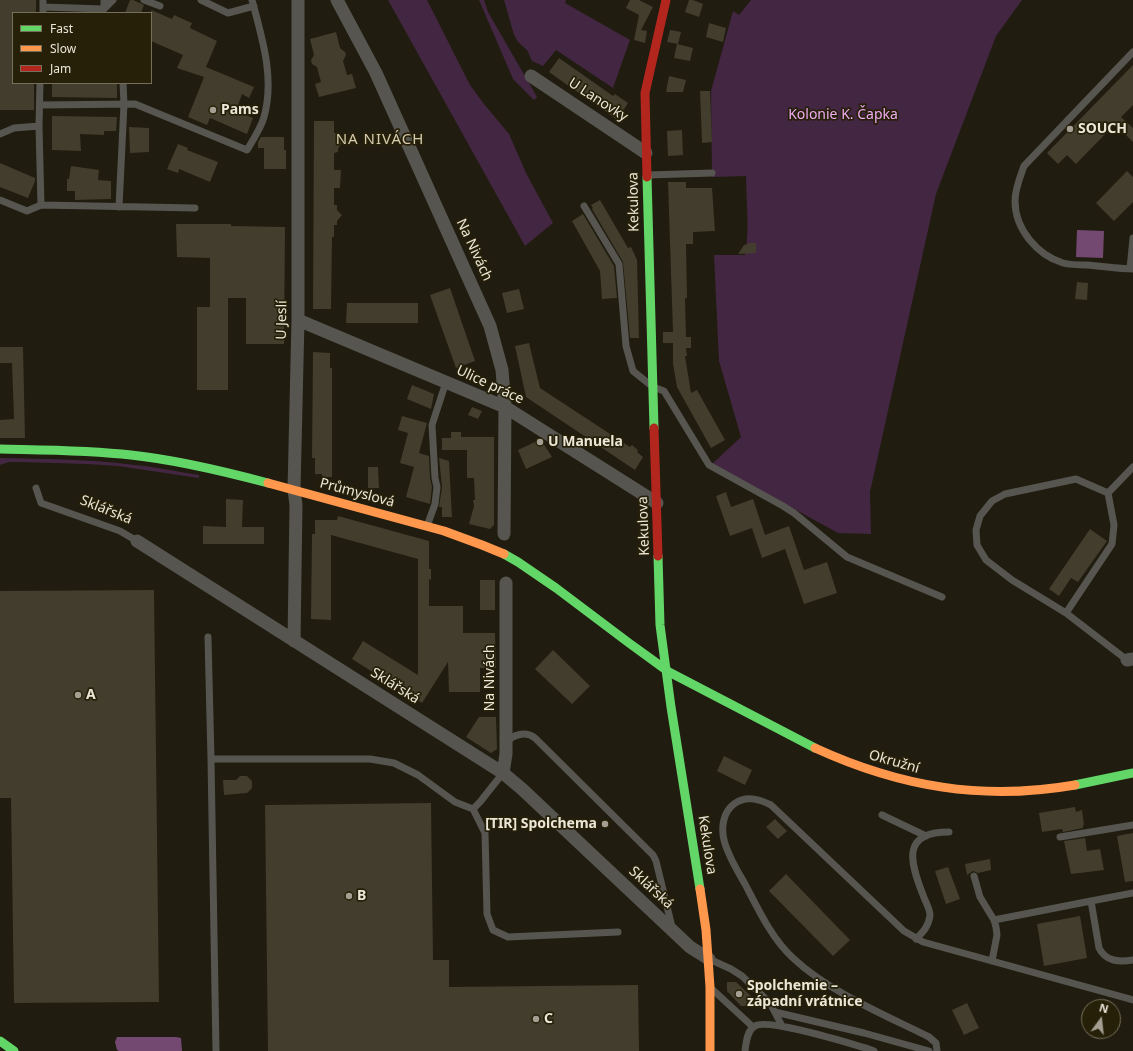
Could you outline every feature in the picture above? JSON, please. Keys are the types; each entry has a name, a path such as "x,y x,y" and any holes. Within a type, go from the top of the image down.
{"street":[{"name":"U Jeslí","path":"294,641 296,505 294,490 298,320 298,0"},
{"name":"Na Nivách","path":"337,0 376,73 490,326 502,370 505,407 504,534"},
{"name":"Kekulova","path":"666,0 646,86 646,153 660,625 671,707 706,930 710,987 710,1051"},
{"name":"U Lanovky","path":"531,76 646,153"},
{"name":"Ulice práce","path":"298,320 505,407 657,503"},
{"name":"Průmyslová","path":"0,449 79,451 131,456 228,472 427,526 476,542 517,562 541,578 667,671"},
{"name":"Sklářská","path":"137,541 503,773 522,789 690,947 709,959"},
{"name":"Na Nivách","path":"503,773 506,743 506,583"},
{"name":"Okružní","path":"667,671 812,747 842,760 900,780 974,792 1012,792 1076,786 1133,773"},
{"path":"0,1041 14,1051"}],"lane":[{"path":"104,0 104,9"},
{"path":"43,7 104,9 113,0"},
{"path":"144,0 160,6"},
{"path":"40,105 135,104 247,150 264,118 269,84 264,47 253,3 228,13 201,0"},
{"path":"1133,52 1024,166 1018,183 1015,202 1018,217 1023,230 1035,246 1048,257 1064,263 1132,269 1133,238"},
{"path":"40,84 39,126 41,205"},
{"path":"119,207 124,104 123,84"},
{"path":"0,134 14,128 39,126"},
{"path":"647,175 712,173"},
{"path":"0,200 27,211 41,205 195,208"},
{"path":"584,206 619,264 626,346 633,371 653,387 664,391 709,465 794,513 847,557 942,597"},
{"path":"427,526 435,504 437,487 435,478 432,425 446,382"},
{"path":"1108,493 1133,467"},
{"path":"1108,493 1076,479 1005,494 992,501 980,516 976,530 977,545 986,560 1012,580 1066,613 1130,660"},
{"name":"Sklářská","path":"36,488 41,503 120,531 137,541"},
{"path":"1066,613 1112,544 1114,525 1108,493"},
{"path":"208,637 216,1051"},
{"path":"506,743 520,734 528,734 535,738 653,855 656,861 672,930"},
{"path":"211,759 370,760 394,763 418,775 455,802 473,808 485,833 487,914 493,930 508,937 618,932"},
{"path":"473,808 480,802 503,773"},
{"path":"937,1051 936,1043 929,1037 834,988 803,967 784,949 760,912 728,853 724,839 724,820 727,812 738,801 754,799 771,805 904,931 916,939 1133,1000"},
{"path":"882,815 926,836"},
{"path":"1060,837 1133,825"},
{"path":"916,939 927,926 930,914 912,867 913,852 921,838 940,832 949,832"},
{"path":"974,876 980,897 994,920 996,927 997,935 992,961"},
{"path":"994,920 1133,893"},
{"path":"1091,901 1101,952 1109,959 1121,961 1133,960"},
{"path":"709,959 742,976 770,1003 782,1026"},
{"path":"710,987 753,1027"},
{"path":"775,1012 929,1051"},
{"path":"746,1051 749,1034 753,1027 761,1024 782,1026 874,1051"}],"green space":[{"path":"388,0 427,0 470,85 509,134 527,175 553,223 525,246"},
{"path":"479,0 484,0 488,12 537,97 534,100 513,79"},
{"path":"504,0 566,0 565,3 630,40 613,88 556,50 543,66 532,61 527,50 518,42 514,35"},
{"name":"Kolonie K. Čapka","path":"751,0 1022,0 996,36 936,194 870,492 871,534 838,533 712,464 741,437 719,361 714,255 745,255 748,226 746,176 712,177 711,91 733,11 739,15"},
{"path":"0,458 110,462 199,475 199,478 118,466 20,462 9,462 0,465"}],"shaded area":[{"path":"1077,230 1104,231 1103,258 1076,257"},
{"path":"117,1037 181,1038 182,1051 119,1051 117,1050 115,1042"}],"building":[{"path":"0,0 36,0 36,12 12,12 12,84 34,84 34,110 0,110"},
{"path":"130,0 144,5 141,12 125,12"},
{"path":"630,0 639,0 653,7 641,30 647,31 645,43 634,40 639,15 626,8"},
{"path":"689,0 703,4 699,17 685,12"},
{"path":"151,10 172,19 174,15 192,23 190,28 217,41 206,67 254,87 249,98 242,94 236,111 253,118 247,134 210,118 207,125 188,117 204,77 177,68 183,55 152,41"},
{"path":"709,23 726,28 723,42 706,37"},
{"path":"670,30 681,32 678,44 667,42"},
{"path":"336,32 340,48 346,55 343,61 347,75 352,74 356,88 319,97 315,84 321,82 317,67 312,64 311,60 314,55 310,39"},
{"path":"677,44 693,48 690,61 674,58"},
{"path":"559,58 613,96 615,94 628,103 617,120 549,72"},
{"path":"1133,65 1133,105 1121,117 1133,128 1133,142 1115,124 1076,164 1067,155 1058,164 1047,153"},
{"path":"669,76 686,80 683,92 666,92"},
{"path":"52,84 117,84 117,98 52,97"},
{"path":"700,91 710,91 712,142 702,143"},
{"path":"52,116 117,117 116,131 104,131 104,135 80,134 81,151 52,150"},
{"path":"314,121 334,121 334,133 338,133 338,137 342,142 338,152 334,153 334,170 341,170 340,188 334,188 334,205 337,205 337,210 342,215 337,221 337,225 334,225 334,237 332,237 331,309 313,309"},
{"path":"129,127 149,128 149,152 130,153"},
{"path":"682,130 683,155 668,156 667,131"},
{"path":"261,137 284,137 286,169 264,169 264,148 258,148 258,142"},
{"path":"178,144 188,148 187,150 218,162 210,182 179,169 178,173 167,169"},
{"path":"0,163 35,178 28,198 0,187"},
{"path":"71,166 99,170 98,180 111,181 111,199 75,200 75,191 67,191 67,179 69,179"},
{"path":"1127,171 1133,177 1133,202 1114,221 1096,203"},
{"path":"668,182 686,182 686,188 712,188 715,231 693,232 693,244 686,244 687,298 685,298 686,337 691,337 691,348 686,348 687,356 685,356 691,393 697,390 725,440 711,448 677,387 673,364 673,343 663,343 663,332 673,332"},
{"path":"600,200 628,248 631,247 637,260 639,338 630,338 623,262 592,209 593,208 591,205"},
{"path":"583,214 614,266 617,298 602,299 600,271 572,221"},
{"path":"176,224 231,224 231,226 285,227 284,344 246,344 246,298 228,298 228,390 197,390 197,307 210,307 210,258 177,257"},
{"path":"748,243 756,243 756,253 738,254 744,245"},
{"path":"1077,282 1088,283 1087,300 1075,299"},
{"path":"450,288 475,361 456,368 430,295"},
{"path":"519,289 524,309 507,313 502,293"},
{"path":"347,303 418,303 418,323 346,323"},
{"path":"529,343 540,388 630,447 632,445 638,450 637,452 643,457 635,470 526,397 515,346"},
{"path":"0,347 23,347 25,438 0,438 0,420 14,419 12,363 0,363"},
{"path":"313,352 330,353 330,368 332,368 332,477 322,477 322,474 315,474 315,458 312,458"},
{"path":"412,385 434,394 431,409 407,399"},
{"path":"472,407 482,411 478,419 468,415"},
{"path":"402,416 427,423 419,453 429,456 432,487 430,504 406,497 414,467 400,463 408,433 398,430"},
{"path":"451,432 461,432 461,437 494,437 494,525 490,529 469,524 474,506 473,500 475,500 474,478 467,478 467,450 442,450 442,438 451,438"},
{"path":"539,440 543,443 552,457 526,469 518,450"},
{"path":"439,458 449,461 452,517 442,517 442,507 439,507 442,487"},
{"path":"368,467 378,467 379,488 368,488"},
{"path":"726,492 731,507 753,499 765,535 789,526 804,570 827,562 837,593 804,604 785,549 762,558 752,528 730,536 716,496"},
{"path":"226,499 243,500 242,527 264,527 264,544 203,544 203,526 226,527"},
{"path":"338,516 429,541 429,569 431,569 431,580 429,579 429,606 463,606 463,633 495,633 496,668 480,668 480,692 449,692 448,662 422,703 352,659 363,641 418,675 418,559 331,535 331,620 311,619 312,534 315,534 315,520 337,520"},
{"path":"1090,529 1107,541 1078,582 1071,578 1059,596 1049,589"},
{"path":"480,580 495,580 495,610 480,610"},
{"name":"A","path":"154,590 159,1002 14,1003 11,798 0,798 0,591"},
{"path":"553,650 590,686 572,704 535,669"},
{"path":"479,717 496,717 497,749 491,753 466,737"},
{"path":"724,756 752,770 745,785 717,771"},
{"path":"240,776 247,776 252,781 252,788 247,793 224,795 223,780 236,780"},
{"name":"B","path":"431,803 433,960 449,960 449,987 638,985 639,1051 268,1051 265,805"},
{"path":"1075,807 1076,812 1082,810 1083,828 1063,832 1062,829 1042,832 1039,813"},
{"path":"775,819 787,831 778,839 766,827"},
{"path":"1133,833 1133,881 1125,882 1117,836"},
{"path":"1085,838 1087,851 1100,849 1104,870 1071,874 1064,841"},
{"path":"990,859 991,870 978,873 973,871 967,875 965,864"},
{"path":"948,867 960,899 946,904 935,871"},
{"path":"786,874 850,940 833,956 769,891"},
{"path":"1080,916 1087,958 1044,966 1037,924"},
{"name":"Spolchemie – západní vrátnice","path":"727,982 736,982 751,996 751,1006 741,1006 727,991"},
{"path":"967,1003 979,1028 964,1035 952,1010"}],"traffic: fast":[{"path":"647,177 654,428"},
{"path":"0,449 82,451 149,457 200,466 268,483"},
{"path":"504,554 556,588 669,672 815,748"},
{"path":"658,556 660,625 671,707 700,889"},
{"path":"1075,785 1133,773"},
{"path":"0,1041 14,1051"}],"traffic: slow":[{"path":"268,483 444,531 504,554"},
{"path":"815,748 879,772 910,781 942,787 975,791 1008,791 1041,790 1075,785"},
{"path":"700,889 706,930 710,987 710,1051"}],"traffic: jam":[{"path":"647,177 645,93 666,0"},
{"path":"654,428 658,556"}],"place":[{"name":"Pams","path":"213,110"},
{"name":"SOUCH","path":"1070,129"},
{"name":"U Manuela","path":"540,442"},
{"name":"A","path":"78,695"},
{"name":"[TIR] Spolchema","path":"605,824"},
{"name":"B","path":"349,896"},
{"name":"Spolchemie – západní vrátnice","path":"739,994"},
{"name":"C","path":"536,1019"}],"district":[{"name":"NA NIVÁCH","path":"380,140"}]}
